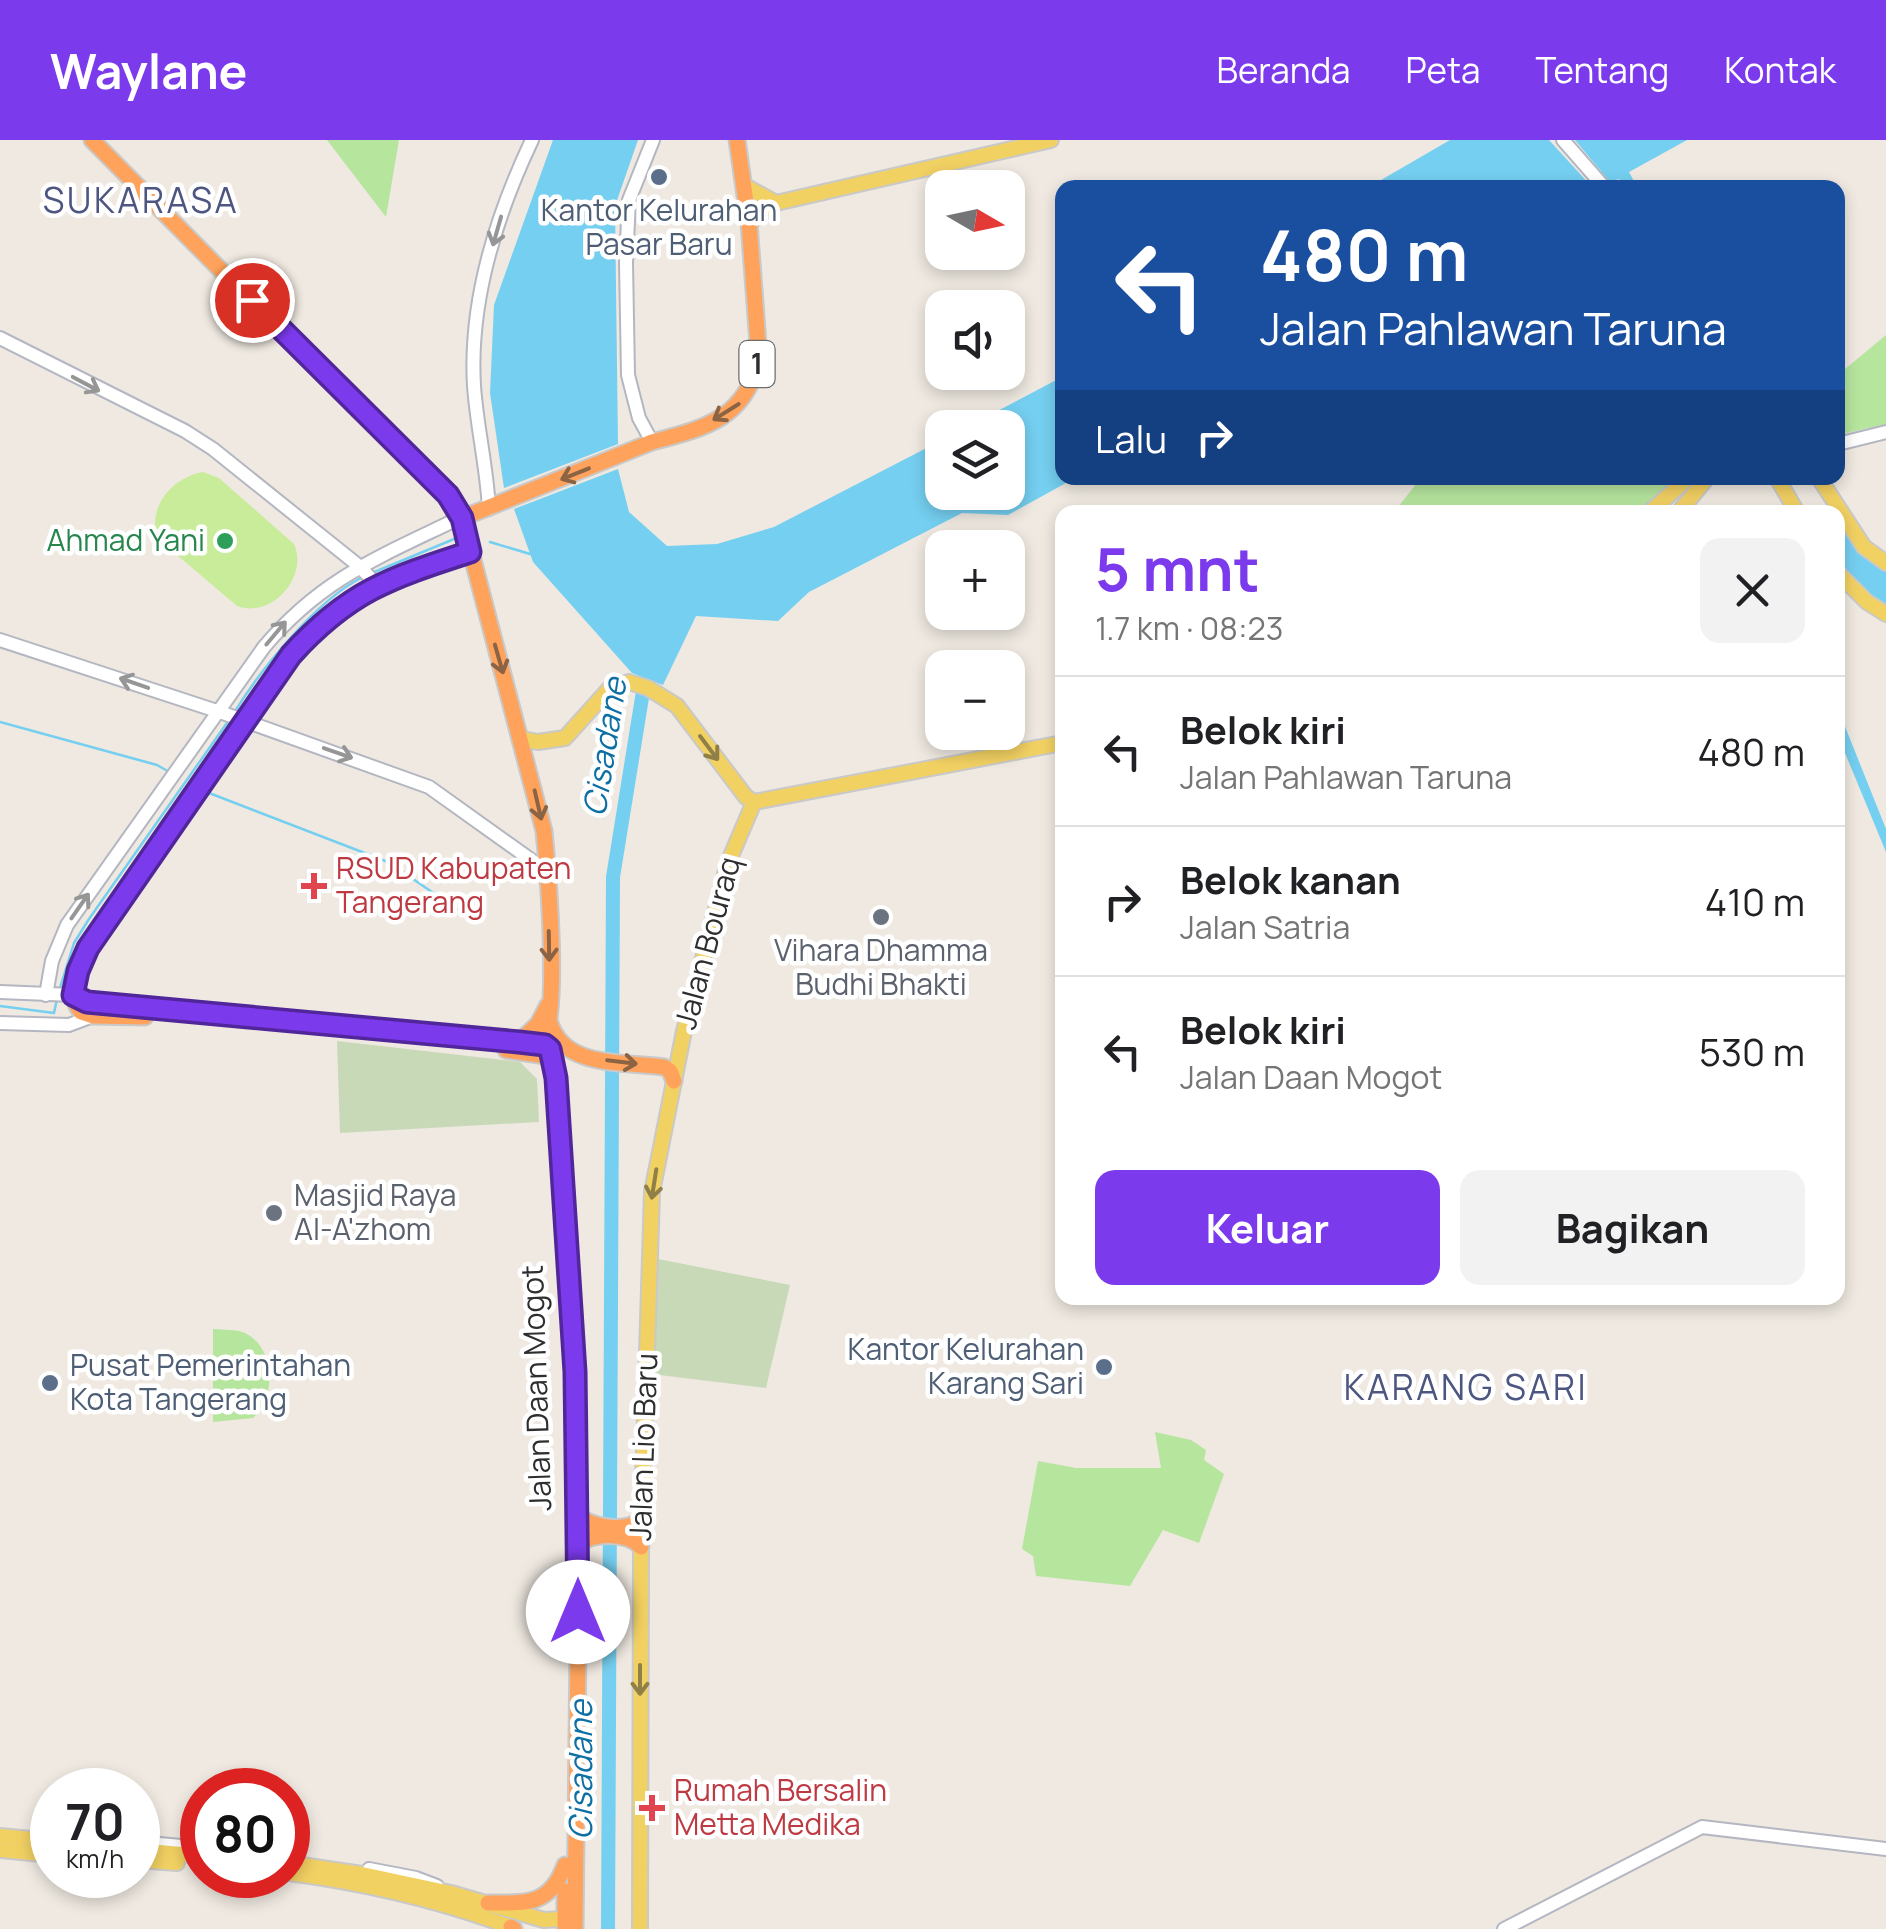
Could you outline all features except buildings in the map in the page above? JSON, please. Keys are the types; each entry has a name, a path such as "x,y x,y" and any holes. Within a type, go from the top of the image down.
{"highway":[{"name":"Jalan Daan Mogot","path":"92,140 281,332 471,514 470,552 522,739 544,831 548,872 549,1020 545,1052 556,1078 574,1356 578,1514 588,1535 566,1865 568,1925"},
{"name":"1","path":"471,514 644,445 682,434 726,414 746,398 758,358 750,223 737,140"},
{"path":"471,514 478,579"},
{"path":"470,552 376,584 341,608 302,643 243,721 88,948 70,996 76,1008 94,1016 149,1017 518,1047"},
{"path":"70,996 87,1002 545,1052"},
{"path":"518,1047 538,1024 549,1001"},
{"path":"549,1020 558,1041 584,1057 667,1068 673,1084"},
{"name":"Jalan Daan Mogot","path":"518,1047 546,1078 556,1202 569,1470 575,1897 568,1925"},
{"path":"556,1078 565,1064 584,1057"},
{"path":"578,1514 588,1535 636,1533"},
{"path":"488,1903 542,1898 556,1887 566,1865"}],"main road":[{"path":"750,223 776,203 1051,140"},
{"path":"744,186 776,203"},
{"path":"1658,505 1680,485"},
{"path":"1686,505 1702,485"},
{"path":"1845,518 1864,547 1886,563"},
{"path":"1845,579 1886,614"},
{"path":"522,739 538,742 565,738 609,689 630,682 676,706 748,805 1055,743"},
{"name":"Jalan Bouraq","path":"673,1084 724,878 748,805"},
{"name":"Jalan Lio Baru","path":"640,1929 636,1533 651,1209 673,1084"},
{"path":"0,1836 30,1839"},
{"path":"0,1850 30,1853"},
{"path":"310,1864 451,1893 568,1925"},
{"path":"310,1876 394,1891 513,1928"}],"street":[{"path":"48,996 52,961 66,925 221,713 264,646 315,594 360,567 471,514 480,292 510,187 532,140"},
{"path":"644,445 628,375 626,263 628,200 653,140"},
{"path":"1563,140 1598,180"},
{"path":"0,338 185,431 213,449 376,584"},
{"path":"1845,442 1886,432"},
{"path":"0,640 429,787 548,872"},
{"path":"0,992 70,996"},
{"path":"0,1023 68,1026 94,1016"},
{"path":"1504,1929 1702,1828 1886,1852"},
{"path":"1519,1929 1703,1833 1886,1852"}],"green space":[{"path":"327,140 399,140 386,217"},
{"path":"1886,335 1886,424 1845,433 1845,369"},
{"name":"Ahmad Yani","path":"203,472 219,478 294,544 297,557 292,582 274,601 250,608 237,606 158,539 156,516 165,495 182,480"},
{"path":"1415,485 1679,485 1657,505 1400,505"},
{"path":"337,1041 520,1062 537,1079 539,1122 340,1133"},
{"path":"648,1257 790,1285 766,1388 651,1374"},
{"path":"213,1329 245,1333 263,1350 269,1386 261,1409 253,1418 213,1422"},
{"path":"1155,1432 1191,1440 1206,1450 1204,1460 1224,1474 1199,1543 1163,1530 1130,1586 1036,1576 1033,1556 1022,1549 1038,1461 1076,1468 1161,1468"}],"water":[{"path":"553,140 638,140 615,206 618,444 504,488 490,393 494,305"},
{"path":"1450,140 1549,140 1586,180 1381,180"},
{"path":"1575,140 1687,140 1629,172 1633,180 1608,180"},
{"path":"1055,381 1055,485 1062,485 1025,506 1025,410 999,410"},
{"path":"925,449 925,510 1017,510 1008,515 962,513 925,530 809,592 778,621 696,616 663,685 632,673 533,562 514,509 618,469 629,512 667,546 717,544 774,527"},
{"path":"1845,528 1886,571 1886,608 1845,571"},
{"path":"1845,726 1886,829 1886,852 1845,753"}],"waterway":[{"path":"372,573 459,537"},
{"path":"490,542 530,554"},
{"path":"234,713 290,638 326,603 361,578"},
{"name":"Cisadane","path":"608,1929 613,877 645,679"},
{"path":"59,991 74,943 89,919 229,720"},
{"path":"0,722 157,765 171,773"},
{"path":"204,791 388,862 476,922"},
{"path":"0,1006 54,1013 57,999"}],"place":[{"name":"Kantor Kelurahan Pasar Baru","path":"659,177"},
{"name":"Ahmad Yani","path":"225,541"},
{"name":"RSUD Kabupaten Tangerang","path":"314,886"},
{"name":"Vihara Dhamma Budhi Bhakti","path":"881,917"},
{"name":"Masjid Raya Al-A'zhom","path":"274,1213"},
{"name":"Kantor Kelurahan Karang Sari","path":"1104,1367"},
{"name":"Pusat Pemerintahan Kota Tangerang","path":"50,1383"},
{"name":"Rumah Bersalin Metta Medika","path":"652,1808"}],"district":[{"name":"SUKARASA","path":"141,201"},
{"name":"KARANG SARI","path":"1466,1388"}],"route":[{"path":"252,300 448,495 462,518 470,552 391,578 364,592 291,655 88,948 73,995 87,1002 432,1033 545,1045 550,1049 555,1064 574,1356 578,1612"}]}
